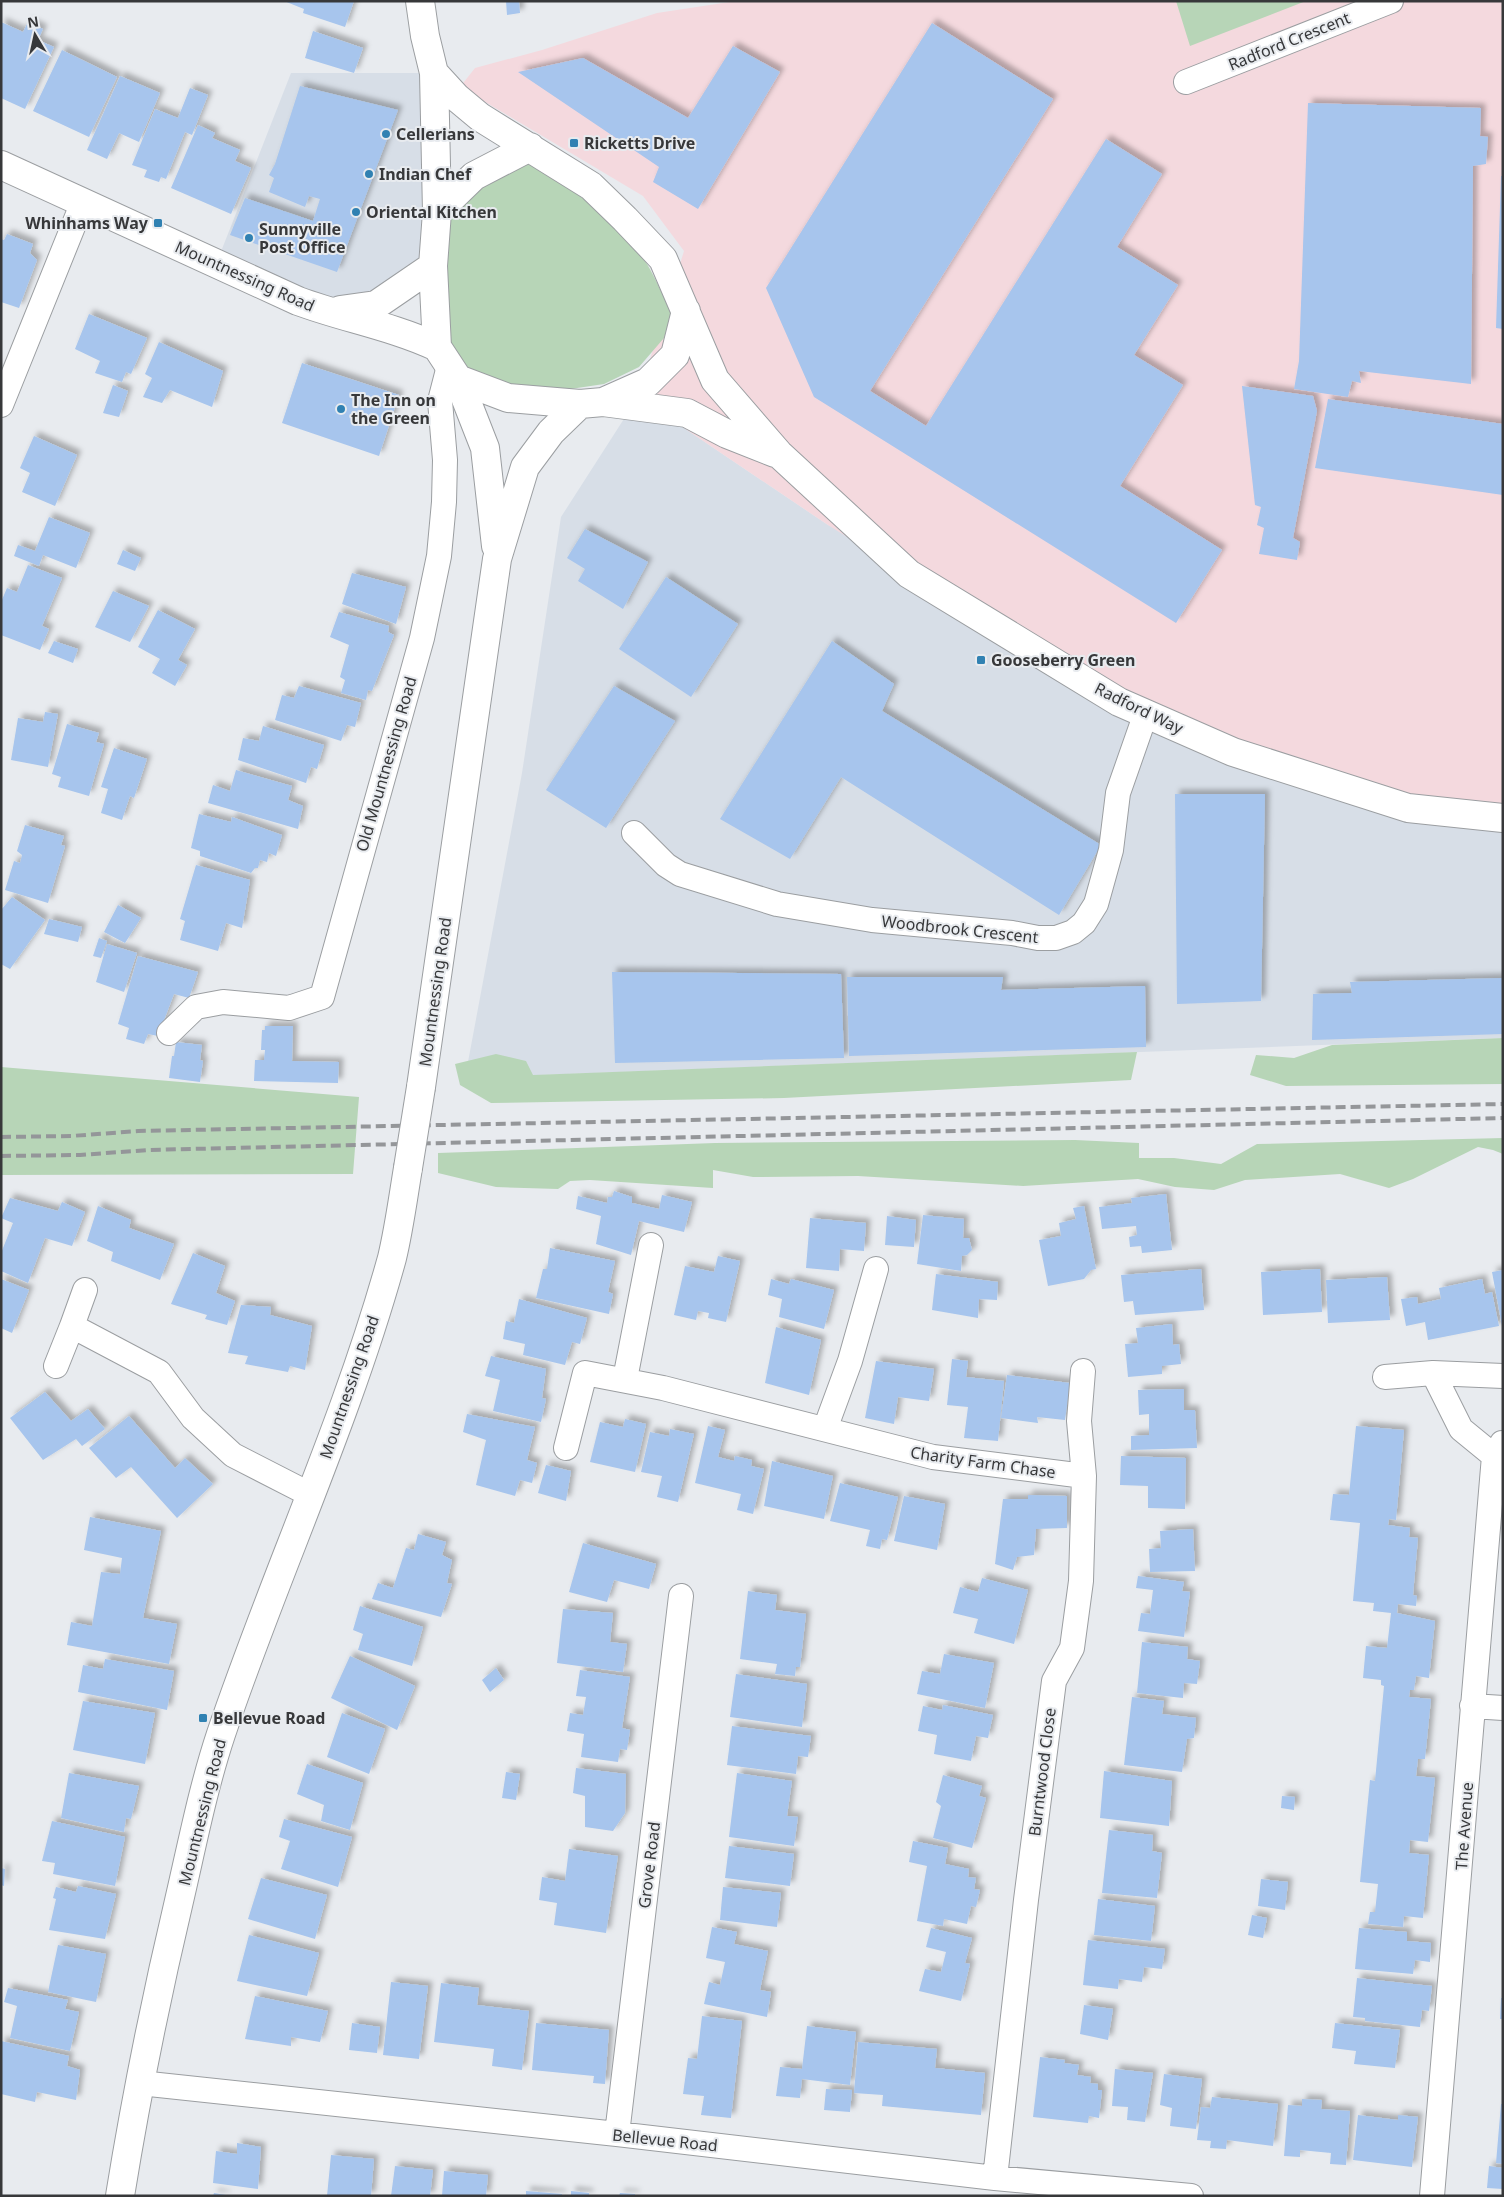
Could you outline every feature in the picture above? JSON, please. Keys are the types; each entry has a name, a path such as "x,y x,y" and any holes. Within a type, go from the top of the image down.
{"street":[{"name":"Mountnessing Road","path":"420,1 425,36 434,73 437,212 433,266 448,364 485,448 498,559"},
{"name":"Radford Crescent","path":"1186,82 1392,1"},
{"path":"434,73 480,117 591,186 663,259 686,311"},
{"path":"437,212 474,176 530,147"},
{"name":"Mountnessing Road","path":"1,165 298,301 326,312 408,333 448,364 508,398 592,403"},
{"path":"1,405 84,202"},
{"name":"Mountnessing Road","path":"326,312 376,305 433,266"},
{"name":"Mountnessing Road","path":"120,2196 140,2084 170,1941 206,1786 221,1736 264,1614 311,1495 367,1338 392,1256 421,1087 498,559 525,466 551,432 592,403 648,382 675,355 686,311"},
{"name":"Radford Way","path":"686,311 715,380 779,454 909,574 948,600 1119,702 1233,752 1408,808 1503,818"},
{"name":"Old Mountnessing Road","path":"169,1033 196,1007 224,1002 289,1008 322,997 422,638 439,556 444,502 445,460 440,401 448,364"},
{"name":"Radford Way","path":"592,403 687,413 728,434 779,454"},
{"name":"Woodbrook Crescent","path":"634,833 666,865 680,874 776,904 872,920 1012,933 1038,938 1056,938 1072,932 1084,922 1096,904 1111,850 1118,793 1146,713"},
{"path":"625,1379 651,1245"},
{"path":"825,1430 850,1360 876,1269"},
{"path":"56,1366 85,1290"},
{"path":"72,1326 158,1372 193,1418 233,1455 311,1495"},
{"name":"Burntwood Close","path":"995,2178 1026,1900 1054,1681 1072,1648 1081,1581 1084,1476 1079,1421 1083,1371"},
{"name":"Charity Farm Chase","path":"566,1448 585,1373 625,1379 933,1458 1084,1476"},
{"path":"1385,1377 1433,1374 1503,1376"},
{"path":"1433,1374 1461,1429 1499,1449"},
{"name":"The Avenue","path":"1432,2196 1454,1959 1472,1706 1499,1449"},
{"name":"Grove Road","path":"617,2134 681,1596"},
{"path":"1472,1706 1503,1708"},
{"name":"Bellevue Road","path":"140,2084 617,2134 995,2178 1191,2196"}],"shaded area":[{"path":"736,1 1503,1 1503,818 1269,763 948,600 828,525 638,397 684,251 643,196 460,87 475,68 542,50 657,13"},
{"path":"291,73 434,73 430,267 326,312 213,272"},
{"path":"638,397 828,525 1503,818 1503,1038 465,1078 522,773 561,517"}],"green space":[{"path":"1176,1 1306,1 1190,46"},
{"path":"523,156 590,204 621,232 647,264 672,312 664,338 639,367 604,384 557,391 509,393 462,374 443,345 443,215"},
{"path":"1503,1038 1503,1084 1286,1086 1250,1075 1256,1055 1294,1058 1332,1045"},
{"path":"1137,1052 1131,1080 784,1098 491,1103 460,1085 455,1064 496,1054 526,1061 533,1075"},
{"path":"1,1067 359,1097 353,1174 1,1175"},
{"path":"1503,1138 1503,1154 1478,1147 1413,1179 1389,1188 1340,1174 1245,1180 1214,1190 1175,1187 1138,1179 1023,1186 858,1176 753,1177 713,1170 713,1188 590,1180 570,1181 558,1189 496,1187 438,1173 438,1153 715,1143 1075,1140 1139,1143 1139,1158 1174,1158 1221,1164 1257,1144"}],"building":[{"path":"284,1 354,1 345,27 303,13 304,9"},
{"path":"506,1 519,1 520,13 507,15"},
{"path":"1,22 23,32 28,22 43,29 38,40 54,47 25,109 1,98"},
{"path":"932,23 1053,99 870,391 926,426 1106,139 1162,174 1117,247 1178,285 1134,355 1183,385 1120,486 1222,550 1176,623 814,397 766,288"},
{"path":"313,31 363,48 354,73 305,58"},
{"path":"733,46 780,72 698,209 653,182 659,167 518,72 583,58 688,118"},
{"path":"62,50 117,77 89,137 33,111"},
{"path":"120,76 160,93 139,142 119,133 107,159 87,150"},
{"path":"300,86 398,110 337,272 230,235 245,198 313,221 320,199 309,196 305,207 269,192 274,178 269,175 275,164"},
{"path":"190,88 208,95 192,135 185,132 166,179 161,177 159,182 144,177 147,170 132,165 155,109 178,118"},
{"path":"1308,103 1481,108 1480,136 1488,137 1486,164 1473,166 1471,384 1359,371 1361,383 1352,381 1348,397 1294,389 1299,361"},
{"path":"198,125 215,133 212,138 240,150 235,161 251,168 231,214 171,188"},
{"path":"1501,176 1503,176 1503,329 1496,328"},
{"path":"7,234 33,244 30,253 37,260 19,308 1,302 1,239 4,240"},
{"path":"89,314 147,338 131,374 126,372 122,382 95,373 100,361 75,349"},
{"path":"159,342 223,371 212,407 170,390 162,403 143,397 152,378 145,374"},
{"name":"The Inn on the Green","path":"302,363 399,395 379,456 282,423"},
{"path":"113,385 128,391 119,417 103,413"},
{"path":"1242,386 1313,396 1317,411 1293,538 1300,542 1297,560 1259,554 1264,528 1257,525 1261,507 1255,505"},
{"path":"1328,399 1503,424 1503,495 1315,468"},
{"path":"34,436 77,455 55,506 22,492 30,473 20,468"},
{"path":"49,517 90,533 76,568 43,555 39,566 14,556 18,545 35,551"},
{"path":"585,529 648,562 623,609 578,581 585,569 567,558"},
{"path":"123,550 141,558 135,571 117,564"},
{"path":"28,565 62,578 42,626 49,629 40,650 1,635 1,602 7,588 17,592"},
{"path":"352,573 406,587 396,624 342,604"},
{"path":"666,577 738,624 691,697 619,649"},
{"path":"113,591 149,606 130,642 95,627"},
{"path":"158,610 195,629 178,660 187,665 175,686 152,673 160,659 138,647"},
{"path":"339,612 389,626 388,632 394,635 372,691 368,690 366,700 341,693 345,680 340,677 349,645 330,637"},
{"path":"54,641 78,649 73,663 48,653"},
{"path":"832,641 894,684 882,711 1101,845 1059,915 841,777 790,859 720,819"},
{"path":"299,686 361,703 355,727 347,725 341,741 275,720 282,695 294,698"},
{"path":"614,686 675,721 606,828 546,790"},
{"path":"45,712 58,714 48,767 11,760 18,718 43,722"},
{"path":"67,724 99,733 96,742 104,744 89,796 58,787 61,777 52,774"},
{"path":"263,726 324,745 317,769 311,767 306,783 238,760 243,738 259,741"},
{"path":"114,748 147,759 134,798 130,796 122,820 101,813 108,789 101,787"},
{"path":"236,770 292,786 288,800 303,806 298,829 208,803 213,785 230,791"},
{"path":"1175,794 1265,794 1261,1001 1177,1004"},
{"path":"199,814 231,822 232,817 282,835 276,856 269,853 267,862 260,860 258,868 255,868 251,873 200,856 200,851 191,848"},
{"path":"25,825 64,836 61,845 65,846 48,903 5,890 14,861 20,863 22,855 17,851"},
{"path":"196,865 250,880 242,928 226,923 218,951 180,940 185,921 180,919"},
{"path":"12,897 45,920 10,969 1,964 1,910"},
{"path":"118,905 141,918 125,943 104,932"},
{"path":"49,919 82,927 78,942 44,934"},
{"path":"99,938 107,941 101,958 93,956"},
{"path":"107,944 137,953 124,992 96,982"},
{"path":"138,956 198,972 189,998 174,994 158,1036 148,1034 144,1044 126,1039 129,1028 118,1024"},
{"path":"612,972 841,974 844,1058 615,1063"},
{"path":"847,977 1003,977 1001,990 1145,986 1146,1047 849,1056"},
{"path":"1503,978 1503,1034 1312,1040 1313,994 1352,993 1350,982"},
{"path":"265,1026 293,1026 292,1061 339,1062 338,1083 254,1081 255,1060 264,1060 265,1050 261,1050 262,1030 265,1030"},
{"path":"176,1042 202,1045 200,1060 203,1061 200,1082 169,1078"},
{"path":"614,1191 632,1197 632,1203 659,1209 662,1195 692,1202 684,1232 639,1221 631,1255 596,1244 601,1216 576,1209 578,1196 607,1203 608,1197 612,1197"},
{"path":"1166,1194 1172,1250 1142,1253 1141,1246 1130,1247 1129,1237 1137,1235 1136,1226 1102,1229 1099,1207 1132,1203 1131,1198"},
{"path":"10,1198 58,1211 62,1202 85,1212 72,1246 45,1238 28,1283 1,1271 1,1253 13,1223 1,1218"},
{"path":"98,1206 131,1220 129,1228 174,1244 160,1280 111,1261 113,1252 87,1241"},
{"path":"1084,1206 1096,1269 1091,1270 1084,1279 1048,1286 1039,1240 1061,1236 1059,1223 1076,1219 1073,1208"},
{"path":"923,1215 964,1219 963,1238 969,1238 972,1250 967,1255 962,1256 961,1271 917,1264"},
{"path":"887,1216 916,1220 914,1247 885,1245"},
{"path":"810,1218 866,1223 864,1251 840,1249 839,1271 806,1268"},
{"path":"550,1248 615,1261 608,1292 613,1294 609,1314 536,1298 543,1269 547,1269"},
{"path":"193,1253 225,1266 216,1293 235,1301 227,1325 205,1319 207,1315 171,1304"},
{"path":"718,1256 740,1261 726,1322 708,1318 709,1313 698,1311 696,1320 674,1315 685,1266 714,1272"},
{"path":"1201,1269 1204,1310 1135,1315 1133,1301 1124,1302 1121,1275"},
{"path":"1320,1269 1322,1312 1263,1315 1261,1272"},
{"path":"1503,1270 1503,1326 1502,1326 1492,1272"},
{"path":"936,1274 998,1282 997,1300 979,1299 978,1318 932,1310"},
{"path":"1387,1277 1390,1320 1328,1323 1326,1280"},
{"path":"1,1279 29,1290 12,1333 1,1328"},
{"path":"771,1279 789,1284 791,1279 834,1290 824,1329 779,1317 782,1299 768,1295"},
{"path":"1482,1279 1485,1294 1492,1292 1499,1326 1428,1340 1425,1322 1406,1326 1401,1299 1417,1297 1418,1304 1441,1299 1439,1288"},
{"path":"519,1299 587,1318 580,1344 572,1342 565,1365 523,1355 525,1344 503,1339 506,1321 514,1323"},
{"path":"241,1305 271,1307 270,1315 312,1326 305,1370 290,1366 288,1372 245,1364 248,1356 228,1353"},
{"path":"1172,1324 1173,1345 1179,1344 1181,1364 1162,1366 1162,1374 1128,1377 1125,1344 1138,1343 1136,1328"},
{"path":"776,1327 821,1340 809,1395 765,1383"},
{"path":"491,1356 546,1369 542,1398 546,1399 541,1422 493,1411 500,1380 485,1376"},
{"path":"952,1359 968,1361 966,1377 1004,1381 998,1441 964,1438 968,1407 947,1405"},
{"path":"876,1361 934,1369 929,1401 898,1397 894,1424 865,1418"},
{"path":"1007,1375 1070,1383 1065,1420 1037,1417 1038,1423 1001,1418"},
{"path":"1184,1389 1184,1410 1195,1410 1197,1448 1131,1450 1131,1436 1149,1435 1149,1414 1139,1415 1138,1390"},
{"path":"45,1392 71,1421 88,1409 105,1429 82,1446 76,1439 43,1460 10,1418"},
{"path":"467,1414 535,1427 527,1460 537,1463 532,1483 520,1480 515,1496 476,1485 486,1440 463,1432"},
{"path":"129,1416 175,1468 185,1458 213,1484 177,1518 131,1467 116,1478 89,1448"},
{"path":"625,1419 646,1424 635,1472 590,1462 600,1422 623,1427"},
{"path":"708,1426 725,1430 718,1457 734,1461 735,1456 752,1460 751,1466 764,1469 753,1514 737,1510 741,1494 695,1483"},
{"path":"1356,1426 1404,1430 1396,1520 1389,1519 1388,1525 1410,1528 1409,1537 1418,1538 1413,1595 1417,1596 1416,1606 1398,1604 1397,1613 1435,1621 1429,1678 1416,1676 1414,1690 1410,1690 1409,1697 1431,1699 1425,1759 1418,1759 1416,1776 1435,1778 1428,1842 1410,1840 1409,1853 1429,1855 1423,1918 1404,1916 1403,1927 1368,1924 1370,1912 1375,1912 1378,1884 1360,1882 1370,1780 1375,1781 1384,1686 1381,1685 1381,1680 1363,1678 1366,1646 1387,1648 1391,1613 1373,1611 1374,1603 1353,1601 1360,1523 1330,1520 1333,1494 1349,1495"},
{"path":"670,1429 694,1434 678,1502 657,1497 662,1476 641,1472 650,1432 669,1436"},
{"path":"1121,1456 1186,1458 1185,1509 1148,1508 1148,1486 1120,1485"},
{"path":"772,1461 833,1476 824,1519 764,1506"},
{"path":"546,1465 571,1471 566,1501 538,1493"},
{"path":"840,1483 898,1497 887,1540 882,1539 880,1549 866,1546 870,1530 830,1521"},
{"path":"1028,1495 1067,1496 1067,1528 1036,1529 1034,1555 1017,1557 1013,1570 995,1564 1003,1499 1028,1499"},
{"path":"904,1496 945,1504 937,1550 894,1541"},
{"path":"90,1517 161,1531 143,1618 177,1624 169,1664 67,1645 71,1622 92,1626 101,1572 120,1574 122,1558 84,1550"},
{"path":"1193,1529 1195,1571 1150,1572 1149,1549 1161,1548 1160,1531"},
{"path":"418,1534 446,1542 442,1555 452,1560 447,1583 452,1584 441,1617 372,1599 378,1583 393,1588 406,1548 414,1550"},
{"path":"583,1543 656,1564 649,1589 614,1580 607,1602 569,1592"},
{"path":"1138,1576 1184,1582 1182,1591 1190,1592 1184,1637 1138,1631 1141,1613 1150,1614 1153,1590 1136,1588"},
{"path":"982,1578 1028,1590 1014,1644 974,1633 978,1619 953,1613 960,1587 978,1592"},
{"path":"748,1591 777,1595 775,1610 806,1614 800,1667 796,1667 795,1676 775,1674 777,1664 740,1659"},
{"path":"360,1606 423,1627 412,1666 358,1650 363,1634 353,1630"},
{"path":"563,1609 613,1613 610,1642 627,1644 623,1672 557,1663"},
{"path":"1142,1642 1188,1647 1187,1659 1200,1661 1197,1684 1184,1683 1183,1698 1137,1693"},
{"path":"944,1654 994,1663 985,1708 917,1694 922,1671 940,1674"},
{"path":"350,1656 415,1686 397,1730 331,1698"},
{"path":"105,1659 174,1671 167,1710 78,1692 83,1665 103,1669"},
{"path":"496,1668 504,1680 490,1692 482,1680"},
{"path":"580,1670 630,1677 622,1728 630,1730 627,1750 620,1749 618,1762 581,1757 584,1734 567,1731 570,1713 583,1715 586,1697 576,1696"},
{"path":"736,1674 807,1684 802,1727 730,1717"},
{"path":"1132,1697 1164,1701 1162,1714 1196,1718 1194,1738 1187,1739 1182,1772 1124,1765"},
{"path":"83,1701 155,1713 145,1764 73,1750"},
{"path":"943,1705 993,1715 988,1738 976,1736 971,1761 934,1754 937,1735 918,1731 923,1706 942,1710"},
{"path":"342,1713 385,1729 369,1774 327,1757"},
{"path":"732,1726 811,1736 808,1757 798,1756 796,1774 727,1765"},
{"path":"307,1764 363,1783 350,1830 321,1821 324,1805 297,1794"},
{"path":"576,1768 626,1774 625,1813 613,1831 585,1827 585,1796 573,1793"},
{"path":"1104,1771 1172,1781 1169,1826 1100,1818"},
{"path":"506,1772 520,1774 516,1800 502,1798"},
{"path":"69,1773 139,1786 131,1819 126,1818 124,1832 61,1818"},
{"path":"737,1773 792,1781 787,1816 798,1817 794,1846 729,1837"},
{"path":"943,1775 982,1786 979,1796 986,1798 972,1848 933,1838 941,1806 936,1802"},
{"path":"1282,1796 1295,1797 1294,1810 1281,1808"},
{"path":"284,1819 352,1837 338,1887 281,1869 290,1841 279,1837"},
{"path":"52,1821 125,1837 115,1886 53,1874 55,1863 42,1861"},
{"path":"1109,1830 1153,1835 1152,1851 1162,1853 1157,1898 1102,1893"},
{"path":"913,1841 948,1848 945,1864 969,1869 968,1877 976,1878 974,1889 980,1890 976,1907 971,1906 967,1924 944,1919 943,1926 917,1921 927,1866 909,1862"},
{"path":"729,1846 794,1854 790,1886 725,1878"},
{"path":"569,1849 618,1856 606,1933 554,1925 557,1903 539,1900 542,1877 565,1881"},
{"path":"1,1868 5,1869 4,1886 1,1885"},
{"path":"261,1878 327,1895 315,1939 248,1919"},
{"path":"1261,1879 1288,1882 1285,1910 1258,1906"},
{"path":"78,1886 116,1894 105,1939 49,1930 56,1899 53,1898 56,1887 76,1892"},
{"path":"723,1887 781,1893 777,1927 720,1920"},
{"path":"1098,1899 1155,1906 1151,1941 1094,1935"},
{"path":"1252,1915 1267,1918 1263,1938 1248,1935"},
{"path":"712,1927 737,1932 734,1944 768,1951 760,1990 771,1992 767,2017 704,2004 709,1982 720,1985 725,1962 706,1958"},
{"path":"931,1928 972,1938 965,1963 970,1964 961,2001 919,1991 925,1969 941,1972 946,1952 926,1947"},
{"path":"1359,1928 1407,1932 1407,1941 1431,1943 1430,1962 1415,1960 1413,1974 1355,1969"},
{"path":"249,1935 319,1953 307,1996 237,1981"},
{"path":"1088,1940 1165,1949 1162,1969 1144,1967 1142,1982 1119,1979 1118,1989 1083,1985"},
{"path":"58,1945 106,1954 96,2002 48,1992"},
{"path":"1357,1978 1432,1986 1429,2011 1422,2010 1420,2027 1365,2021 1365,2018 1353,2017"},
{"path":"391,1982 428,1986 419,2059 383,2055"},
{"path":"441,1983 479,1988 477,2005 529,2011 522,2070 492,2066 494,2049 434,2042"},
{"path":"8,1988 68,2000 65,2009 79,2012 70,2051 10,2038 17,2006 4,2002"},
{"path":"255,1996 328,2011 320,2042 291,2037 291,2046 245,2039"},
{"path":"1501,1998 1503,1998 1503,2019 1500,2019"},
{"path":"1084,2005 1113,2009 1108,2040 1080,2034"},
{"path":"702,2016 742,2021 731,2118 701,2115 704,2096 683,2094 688,2058 697,2059"},
{"path":"352,2023 380,2027 377,2053 349,2050"},
{"path":"536,2023 609,2030 605,2084 593,2083 594,2076 532,2070"},
{"path":"1335,2023 1400,2030 1395,2068 1354,2064 1356,2051 1332,2048"},
{"path":"807,2026 856,2032 850,2085 802,2079 800,2098 776,2096 780,2067 802,2069"},
{"path":"1,2041 69,2056 67,2066 80,2070 76,2100 37,2092 35,2102 1,2094"},
{"path":"858,2042 937,2049 935,2068 985,2073 981,2115 882,2106 883,2095 854,2093"},
{"path":"1040,2057 1065,2060 1064,2063 1079,2065 1077,2075 1091,2077 1090,2083 1098,2084 1098,2090 1102,2090 1099,2118 1089,2116 1088,2123 1033,2117"},
{"path":"1115,2069 1153,2073 1145,2122 1127,2120 1128,2107 1112,2106"},
{"path":"1164,2074 1202,2079 1196,2129 1170,2126 1172,2108 1160,2105"},
{"path":"826,2089 852,2090 850,2112 824,2110"},
{"path":"1212,2097 1278,2104 1273,2146 1227,2140 1226,2149 1210,2148 1211,2141 1197,2140 1201,2107 1210,2108"},
{"path":"1302,2099 1322,2100 1321,2109 1350,2111 1346,2165 1330,2164 1331,2153 1300,2150 1300,2157 1284,2156 1288,2105 1302,2106"},
{"path":"1501,2104 1503,2104 1503,2164 1496,2163"},
{"path":"1358,2115 1398,2120 1398,2115 1418,2117 1412,2167 1353,2160"},
{"path":"237,2143 261,2147 258,2189 213,2183 216,2151 237,2154"},
{"path":"331,2155 374,2159 371,2196 327,2196"},
{"path":"395,2166 433,2170 430,2196 391,2196"},
{"path":"1489,2166 1503,2168 1503,2189 1487,2188"},
{"path":"444,2171 488,2175 486,2196 442,2196"},
{"path":"526,2191 562,2194 562,2196 526,2196"},
{"path":"571,2191 589,2193 589,2196 571,2196"},
{"path":"214,2193 226,2195 226,2196 213,2196"},
{"path":"620,2193 635,2194 635,2196 619,2196"}],"railway":[{"path":"1,1137 71,1136 138,1131 1503,1104"},
{"path":"1,1156 80,1155 148,1150 1503,1118"}],"place":[{"name":"Cellerians","path":"386,134"},
{"name":"Ricketts Drive","path":"574,143"},
{"name":"Indian Chef","path":"369,174"},
{"name":"Oriental Kitchen","path":"356,212"},
{"name":"Whinhams Way","path":"158,223"},
{"name":"Sunnyville Post Office","path":"249,238"},
{"name":"The Inn on the Green","path":"341,409"},
{"name":"Gooseberry Green","path":"981,660"},
{"name":"Bellevue Road","path":"203,1718"}]}
